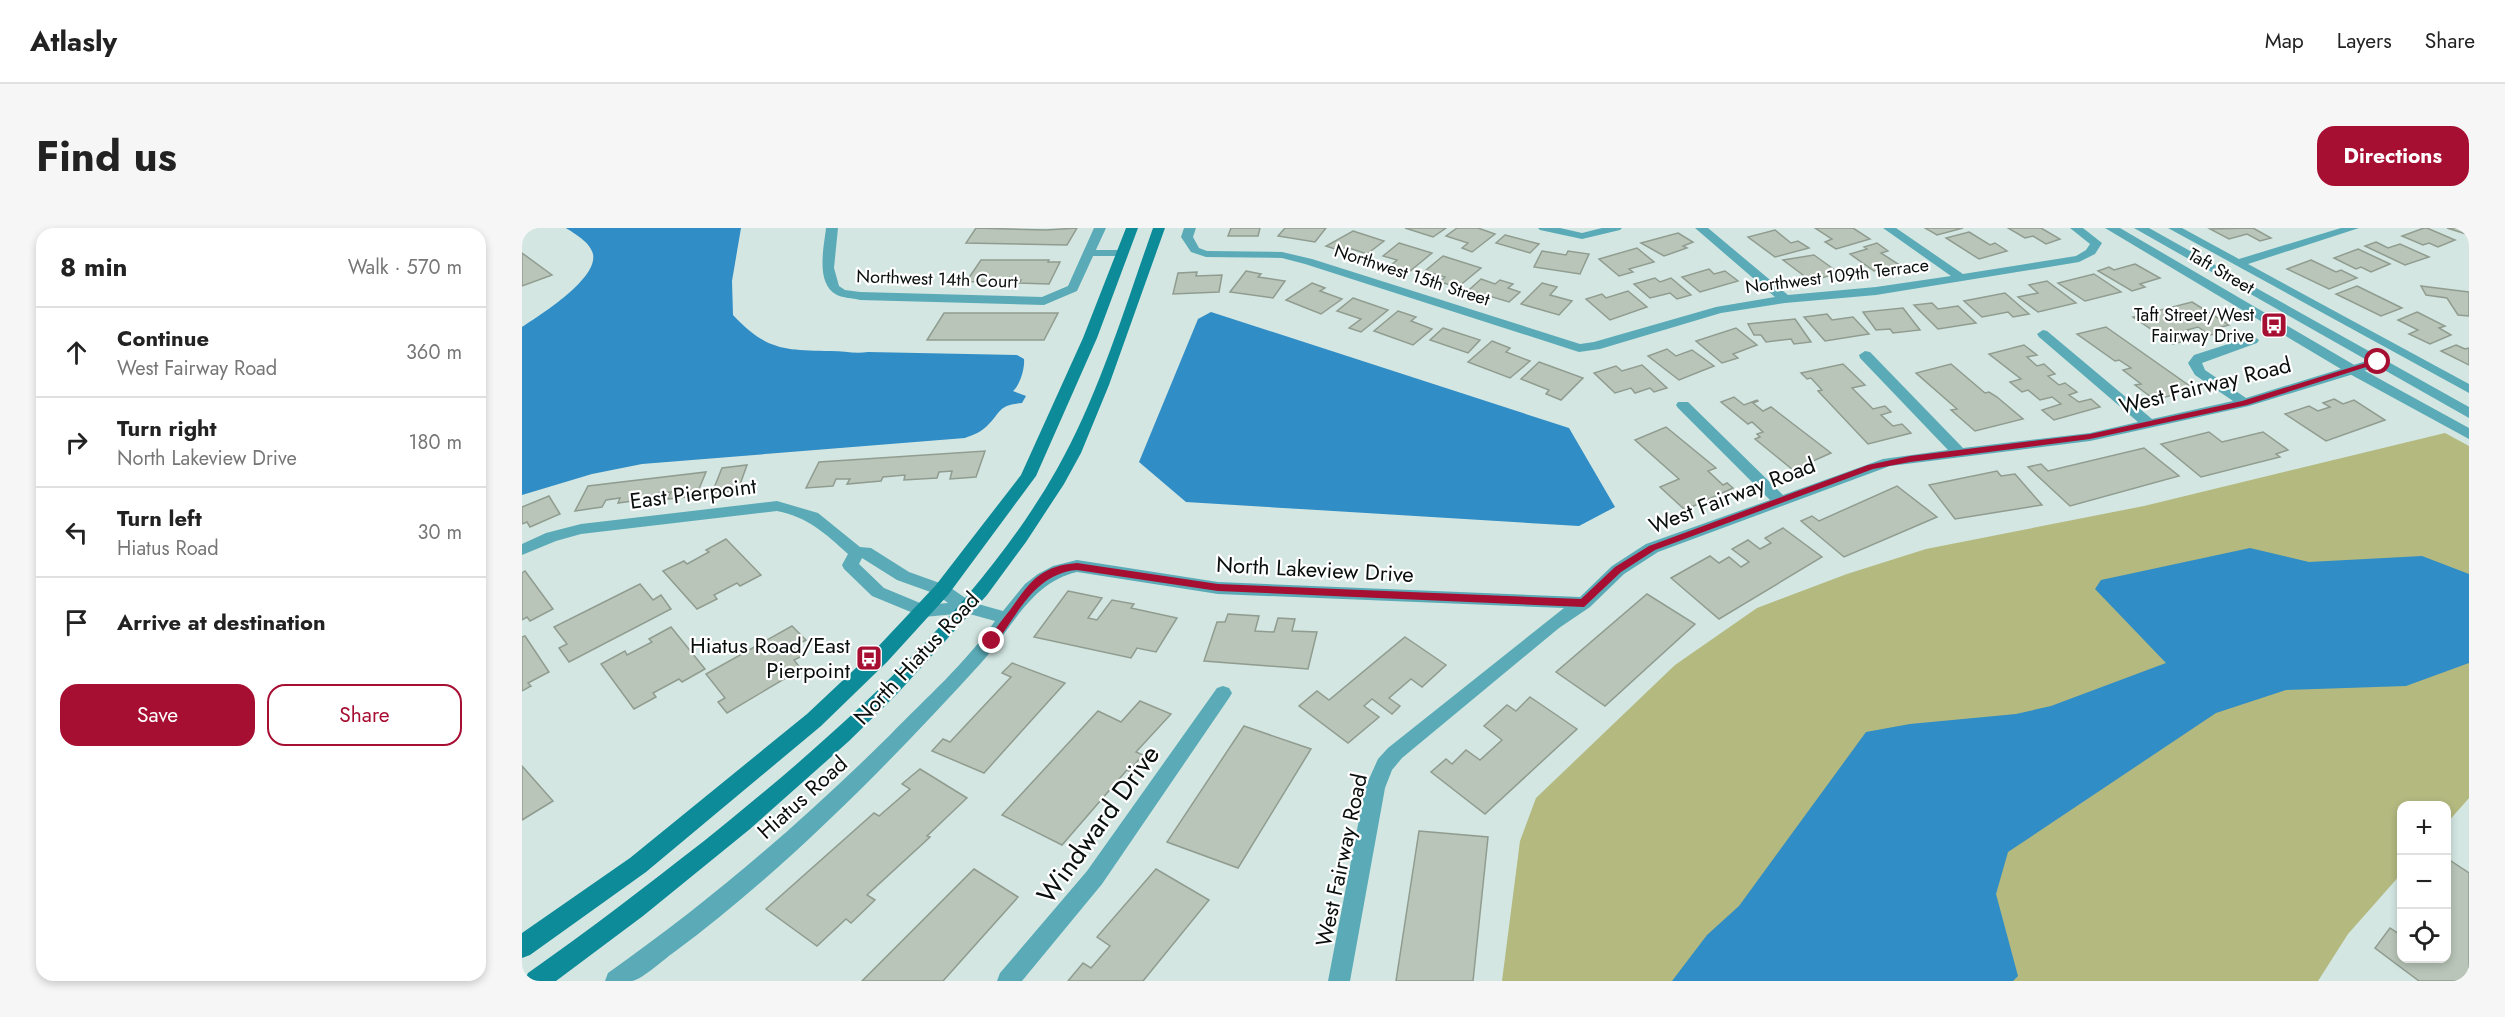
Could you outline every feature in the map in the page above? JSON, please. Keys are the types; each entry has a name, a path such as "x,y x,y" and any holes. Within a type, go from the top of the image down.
{"main road":[{"name":"North Hiatus Road","path":"522,947 638,865 814,720 924,611 942,590 1028,476 1090,338 1132,228"},
{"name":"North Hiatus Road","path":"536,981 589,945 757,812 848,730 966,607 1010,554 1058,482 1100,391 1159,228"}],"street":[{"name":"Northwest 14th Court","path":"832,228 828,268 834,288 860,296 1044,301 1065,294 1077,282 1089,253"},
{"path":"1089,253 1100,228"},
{"name":"Northwest 15th Street","path":"1190,228 1187,237 1195,250 1206,254 1282,255 1308,261 1579,348"},
{"path":"1544,228 1582,236 1616,228"},
{"path":"1701,228 1785,299"},
{"path":"1889,228 1962,278"},
{"name":"Northwest 109th Terrace","path":"1579,348 1594,346 1720,310 1785,299 1876,291 2079,259 2091,252 2096,243 2076,228"},
{"name":"Taft Street","path":"2111,228 2351,369 2469,434"},
{"name":"Taft Street","path":"2140,228 2469,412"},
{"name":"Taft Street","path":"2174,228 2469,389"},
{"path":"2238,263 2353,228"},
{"path":"2043,334 2149,424"},
{"path":"2244,403 2200,372 2195,363 2199,357 2253,340"},
{"path":"1865,355 1959,453"},
{"name":"West Fairway Road","path":"1339,981 1376,788 1385,765 1395,753 1516,654 1584,603 1618,570 1652,548 1888,462 2090,437 2244,403 2378,362"},
{"path":"1683,405 1780,501"},
{"name":"East Pierpoint","path":"522,550 551,537 581,529 777,506 799,509 813,515 857,553 865,552 903,576 942,590 966,607"},
{"path":"857,553 850,564 878,592 924,611 966,607 1007,618"},
{"name":"North Lakeview Drive","path":"1047,574 1063,567 1077,566 1218,588 1584,603"},
{"name":"Hiatus Road","path":"616,981 703,917 821,815 873,765 992,641 1035,582 1047,574"},
{"name":"Windward Drive","path":"1008,981 1053,933 1127,835 1223,693"}],"lane":[{"path":"1089,253 1122,253"}],"green space":[{"path":"2445,433 2469,446 2469,798 2451,818 2451,801 2397,801 2397,879 2348,934 2318,981 1502,981 1520,841 1536,798 1675,665 1757,608 1847,574 1926,549 2144,506"}],"water":[{"path":"566,228 741,228 732,281 733,315 756,336 777,346 801,350 1017,355 1024,359 1024,367 1020,381 1013,391 1026,396 1022,403 1004,407 985,428 965,438 642,464 592,474 522,495 522,327 566,295 587,274 592,264 593,254 589,246"},
{"path":"1211,312 1569,428 1615,507 1579,526 1186,502 1139,462 1198,319"},
{"path":"2250,548 2309,562 2422,556 2469,574 2469,663 2406,686 2286,690 2216,713 2008,852 1996,894 2018,976 2013,981 1672,981 1707,935 1739,906 1866,732 1910,724 2016,714 2051,706 2166,663 2095,589 2101,580"}],"building":[{"path":"976,228 1046,230 1077,228 1067,245 966,243"},
{"path":"1231,228 1260,228 1258,236 1228,236"},
{"path":"1285,228 1326,228 1315,242 1278,236"},
{"path":"1405,228 1446,228 1433,237"},
{"path":"1457,228 1478,228 1495,234 1472,252 1462,248 1468,243 1446,236"},
{"path":"1815,228 1853,228 1870,239 1836,249 1825,242 1832,239"},
{"path":"1925,228 1963,228 1937,235"},
{"path":"2008,228 2041,228 2060,239 2046,244 2033,236 2025,238"},
{"path":"2253,228 2271,238 2260,241 2247,234 2229,239 2210,229"},
{"path":"2424,228 2455,240 2438,247 2429,243 2423,245 2402,236"},
{"path":"2447,228 2469,228 2469,235"},
{"path":"1775,230 1791,243 1798,241 1809,248 1775,257 1748,237"},
{"path":"1353,231 1384,241 1367,254 1346,247 1341,251 1326,246"},
{"path":"1969,232 1990,245 1995,243 2007,251 1979,259 1946,238"},
{"path":"1678,233 1693,242 1683,246 1687,248 1664,256 1641,243"},
{"path":"1505,235 1539,244 1530,253 1496,243"},
{"path":"2376,242 2388,248 2400,244 2429,257 2405,265 2365,246"},
{"path":"1399,243 1432,253 1409,272 1390,266 1397,260 1383,256"},
{"path":"1877,243 1888,251 1881,253 1898,264 1874,271 1850,254"},
{"path":"1637,248 1654,262 1629,269 1633,272 1619,276 1599,259"},
{"path":"2358,249 2390,264 2371,272 2361,267 2356,269 2334,258"},
{"path":"1542,251 1566,255 1568,251 1589,254 1580,274 1534,267"},
{"path":"522,253 552,275 522,286"},
{"path":"1814,255 1839,273 1811,281 1783,260"},
{"path":"1443,256 1481,268 1458,287 1440,282 1445,277 1425,271"},
{"path":"981,260 1060,262 1049,284 1019,283 1021,280 966,282"},
{"path":"2311,260 2336,272 2341,270 2357,278 2329,289 2287,269"},
{"path":"2135,264 2160,278 2140,284 2145,287 2132,291 2098,271 2109,267 2114,270"},
{"path":"1709,269 1714,274 1725,271 1738,281 1700,292 1682,277"},
{"path":"1246,271 1261,274 1258,277 1285,281 1273,298 1230,292"},
{"path":"1197,272 1196,276 1222,275 1219,292 1173,294 1178,273"},
{"path":"2094,274 2121,292 2085,301 2058,283"},
{"path":"1655,278 1660,282 1671,278 1691,295 1677,299 1670,293 1650,298 1634,284"},
{"path":"1481,279 1495,284 1500,280 1513,284 1508,288 1520,292 1509,302 1469,290"},
{"path":"2047,281 2076,303 2038,312 2018,297 2038,293 2029,285"},
{"path":"1312,283 1325,288 1320,291 1342,299 1321,314 1286,300"},
{"path":"1542,283 1557,287 1550,295 1572,301 1559,315 1521,304"},
{"path":"2357,286 2402,308 2381,316 2336,294"},
{"path":"2421,286 2469,292 2469,316 2458,315 2447,298 2426,295"},
{"path":"1628,291 1647,307 1610,320 1586,299 1602,294 1606,298"},
{"path":"2005,293 2029,314 2013,317 2008,312 1982,317 1964,301"},
{"path":"1353,298 1388,310 1361,332 1349,328 1361,319 1337,311"},
{"path":"2192,302 2229,325 2214,329 2219,333 2210,335 2198,327 2187,330 2198,338 2173,344 2133,317"},
{"path":"1932,303 1938,309 1958,306 1976,323 1938,329 1914,305"},
{"path":"1903,308 1920,330 1893,333 1890,329 1876,330 1863,312"},
{"path":"1398,311 1416,317 1411,321 1432,329 1413,345 1374,331"},
{"path":"2417,312 2445,326 2439,328 2451,335 2430,344 2409,334 2418,330 2398,320"},
{"path":"944,313 1058,313 1044,340 927,340"},
{"path":"1827,314 1832,320 1853,317 1869,334 1825,341 1804,317"},
{"path":"1795,319 1811,342 1794,344 1791,339 1766,342 1761,335 1754,335 1748,324"},
{"path":"2106,327 2194,389 2155,400 2135,385 2141,384 2123,370 2131,368 2119,360 2115,361 2077,334"},
{"path":"1443,328 1480,340 1468,353 1430,340"},
{"path":"1736,328 1757,345 1733,354 1738,358 1722,363 1696,341"},
{"path":"1492,341 1510,348 1506,352 1530,361 1510,378 1468,362"},
{"path":"2024,345 2037,355 2027,357 2037,366 2044,364 2055,374 2048,376 2059,385 2065,383 2077,392 2069,395 2079,402 2091,399 2100,407 2054,420 2042,410 2061,404 2052,397 2040,400 2028,390 2022,392 2010,382 2021,379 1989,354"},
{"path":"2456,345 2465,349 2469,348 2469,365 2441,351"},
{"path":"1667,349 1676,356 1692,350 1714,366 1679,380 1648,356"},
{"path":"1539,362 1583,378 1561,400 1546,394 1549,390 1521,379"},
{"path":"1843,364 1865,385 1852,388 1873,409 1885,406 1891,412 1881,415 1893,426 1902,424 1911,433 1868,444 1818,391 1822,390 1811,378 1807,379 1801,373"},
{"path":"1951,364 1985,393 1989,392 1997,397 2023,419 1975,431 1951,410 1957,409 1916,373"},
{"path":"1642,365 1667,388 1654,392 1650,388 1635,393 1631,388 1615,393 1594,373 1616,366 1622,371"},
{"path":"1734,397 1744,405 1757,400 1753,403 1763,411 1771,407 1831,453 1793,470 1755,439 1760,437 1757,434 1763,432 1752,422 1748,424 1721,402"},
{"path":"2334,399 2343,404 2354,400 2385,420 2326,441 2285,414 2309,406 2318,411 2330,407 2323,403"},
{"path":"1666,427 1716,468 1708,471 1723,485 1727,483 1733,488 1685,510 1660,487 1679,479 1635,440"},
{"path":"2209,432 2222,442 2263,432 2288,450 2276,454 2280,457 2201,477 2161,444"},
{"path":"2144,448 2179,476 2070,506 2028,467 2041,464 2048,471"},
{"path":"985,451 976,477 950,479 952,471 939,472 937,478 904,480 905,475 883,477 881,481 847,484 850,479 836,479 833,486 806,488 819,462"},
{"path":"747,465 738,490 712,493 722,468"},
{"path":"1997,471 2001,476 2015,474 2042,505 1955,519 1929,485"},
{"path":"706,472 696,496 667,499 671,492 656,494 654,498 618,503 620,498 606,500 602,507 575,511 588,486"},
{"path":"1897,486 1937,517 1844,557 1801,521 1812,516 1819,521"},
{"path":"549,496 560,514 530,527 527,522 522,524 522,507"},
{"path":"1783,528 1822,557 1719,619 1671,578 1710,556 1719,563 1729,557 1741,567 1749,562 1732,549 1748,540 1760,549 1771,543 1765,538"},
{"path":"726,539 761,575 740,586 737,583 714,595 717,599 697,609 663,571 684,561 687,564"},
{"path":"525,571 553,609 530,621 527,617 522,620 522,573"},
{"path":"640,584 653,600 661,595 671,609 569,662 559,648 567,644 554,627"},
{"path":"1068,591 1102,598 1088,618 1097,620 1112,600 1134,604 1131,608 1177,618 1156,652 1137,648 1131,658 1034,637"},
{"path":"1647,594 1695,624 1605,706 1556,672"},
{"path":"1228,614 1259,616 1255,631 1274,632 1278,618 1295,619 1292,631 1317,632 1308,669 1204,661 1217,622 1225,622"},
{"path":"792,626 806,640 793,647 802,656 794,660 801,669 727,713 718,702 725,698 706,674"},
{"path":"671,627 705,669 682,682 679,679 653,693 656,697 634,709 601,664 625,651 627,655 652,642 649,639"},
{"path":"525,636 549,672 528,683 531,686 522,691 522,637"},
{"path":"1405,637 1446,665 1422,687 1411,679 1389,698 1400,706 1392,714 1372,699 1364,706 1379,717 1348,743 1299,706 1317,691 1329,700"},
{"path":"1012,663 1065,683 984,773 932,751 943,739 950,742 1011,677 1002,673"},
{"path":"1530,697 1577,729 1485,814 1431,772 1446,759 1452,764 1466,750 1480,760 1502,740 1484,726 1507,705 1516,711"},
{"path":"1140,701 1171,714 1136,752 1143,755 1129,771 1127,770 1062,845 1002,815 1098,711 1121,722"},
{"path":"1244,726 1311,749 1238,868 1167,842"},
{"path":"522,766 553,801 522,820"},
{"path":"920,769 967,798 927,836 930,837 867,895 875,900 851,923 846,919 817,946 766,909 874,813 879,816 910,789 902,784"},
{"path":"1419,831 1488,837 1473,981 1396,981"},
{"path":"2451,861 2469,873 2469,981 2419,981 2375,948 2390,928 2397,933 2397,963 2451,963"},
{"path":"974,869 1018,897 943,981 862,981"},
{"path":"1156,869 1209,900 1143,981 1068,981 1083,963 1091,968 1110,946 1097,937"}],"place":[{"name":"Taft Street/West Fairway Drive","path":"2274,325"},
{"name":"Hiatus Road/East Pierpoint","path":"869,658"}],"route":[{"path":"992,641 1035,582 1063,567 1077,566 1218,588 1584,603 1618,570 1633,558 1652,548 1871,467 1888,462 2090,437 2244,403 2342,371 2378,362"}]}
